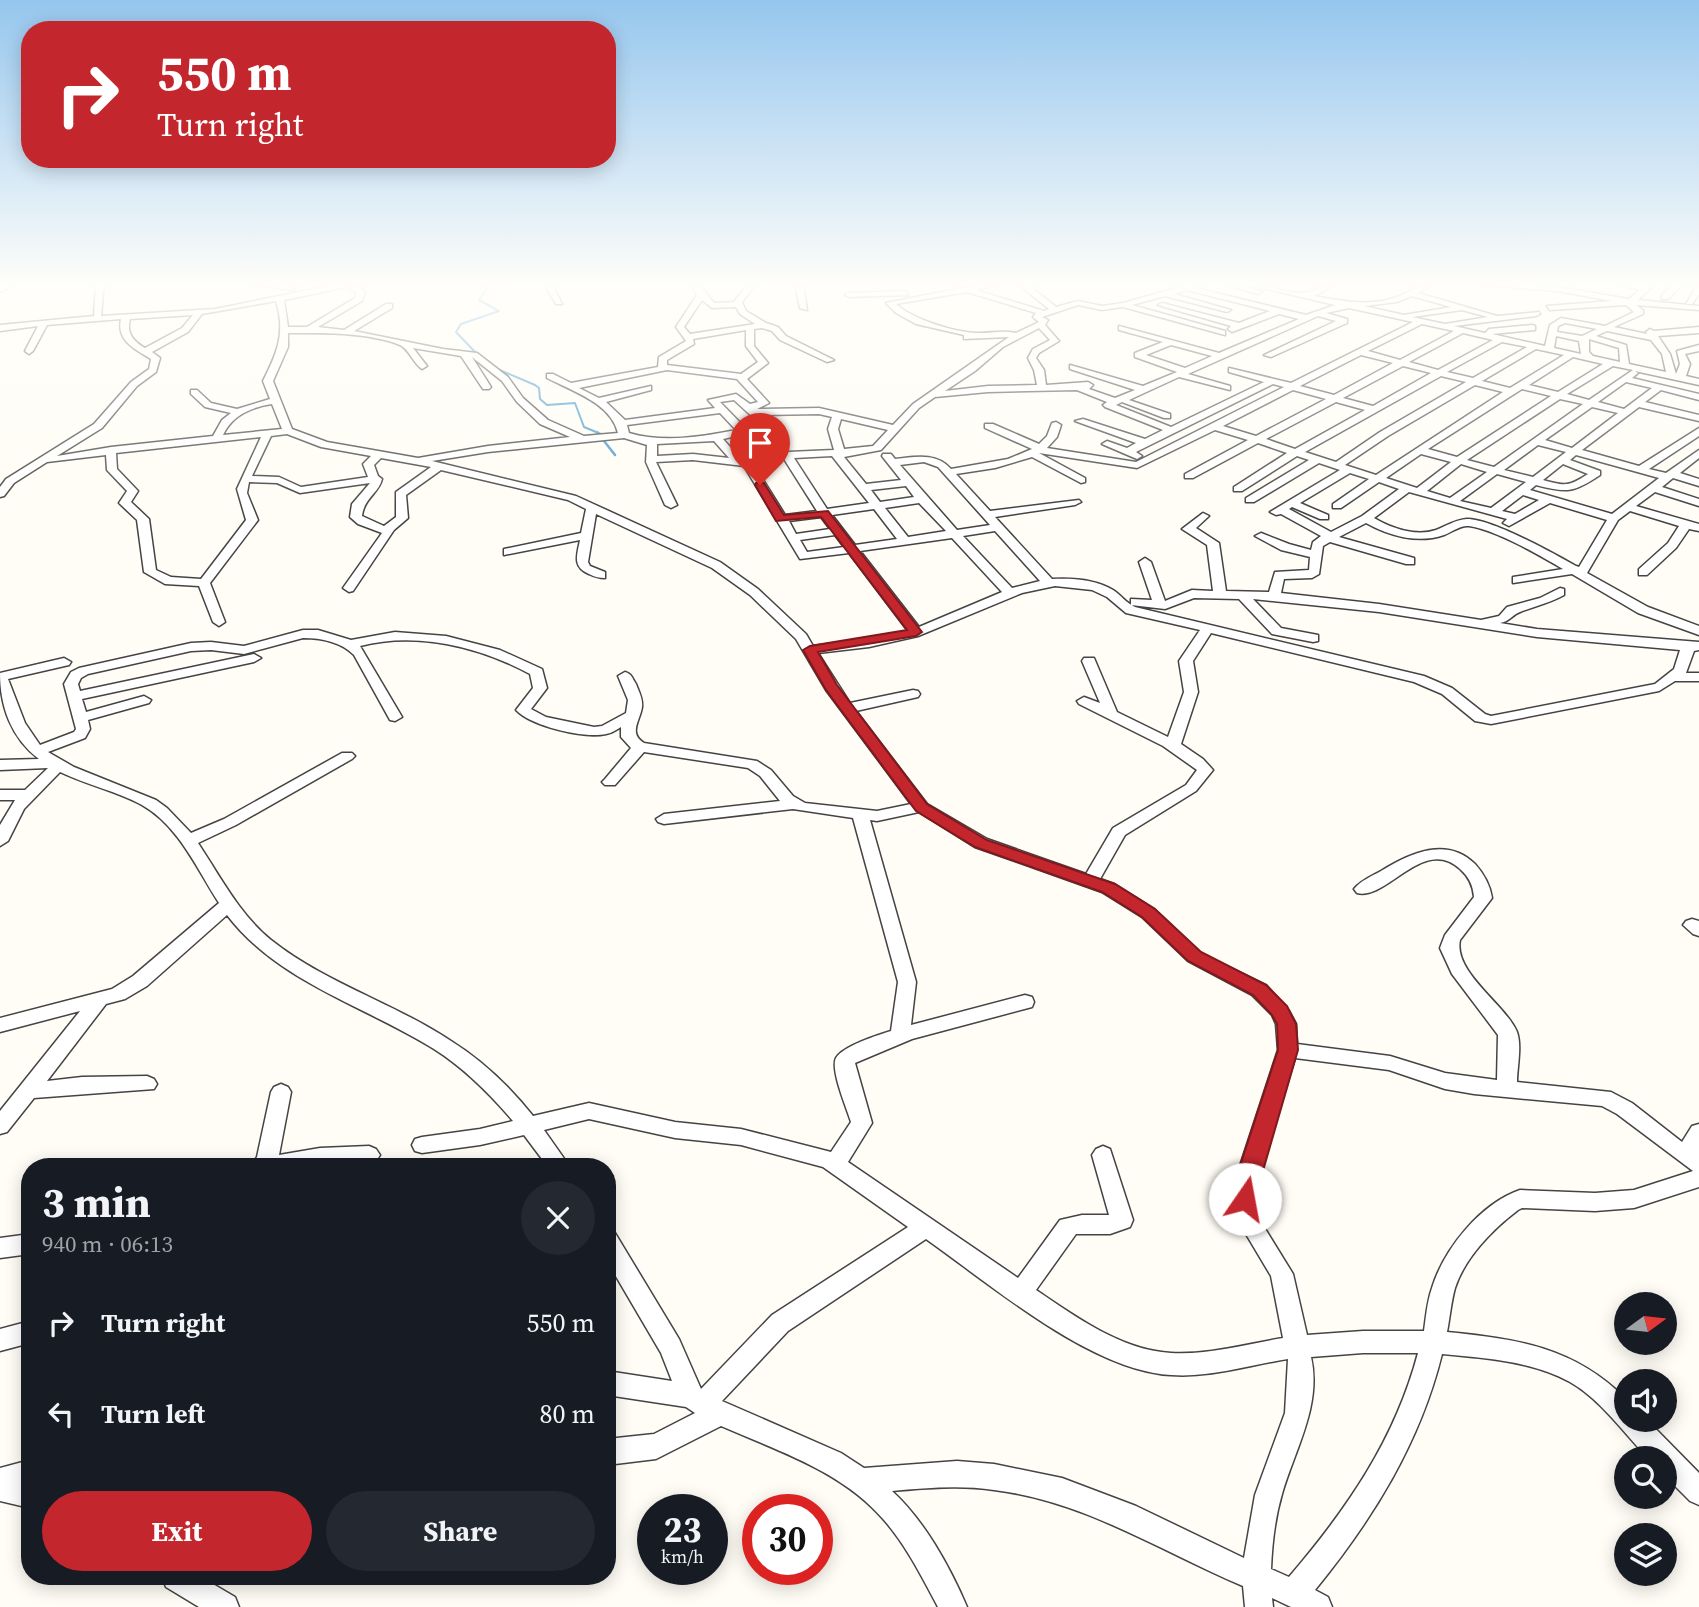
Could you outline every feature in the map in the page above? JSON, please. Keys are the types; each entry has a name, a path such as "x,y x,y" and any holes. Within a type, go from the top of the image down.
{"street":[{"path":"0,494 10,481 98,426 134,384 153,370 156,359"},
{"path":"280,359 268,381 288,431"},
{"path":"417,359 422,366"},
{"path":"467,359 486,387"},
{"path":"481,359 505,379 520,400 544,422 582,439"},
{"path":"662,359 663,368"},
{"path":"743,378 763,363 760,359"},
{"path":"651,459 694,457 723,462 789,455 870,452 932,396 984,359"},
{"path":"1033,359 1039,370 1042,388"},
{"path":"1148,359 1227,388"},
{"path":"1171,430 1109,407 1214,359"},
{"path":"1035,451 1132,465 1148,460 1346,359"},
{"path":"1389,359 1475,382 1560,396 1624,412"},
{"path":"1189,476 1407,359"},
{"path":"1238,489 1463,359"},
{"path":"1336,466 1384,434 1513,359"},
{"path":"1337,506 1380,480 1419,450 1514,388 1563,359"},
{"path":"1591,359 1699,382"},
{"path":"1624,359 1625,366"},
{"path":"1668,359 1676,377"},
{"path":"1676,377 1685,364 1683,359"},
{"path":"1420,491 1458,460 1611,363"},
{"path":"611,366 632,377"},
{"path":"1073,367 1145,390"},
{"path":"572,386 655,373 663,368 743,378 764,403 752,409"},
{"path":"1232,369 1373,409"},
{"path":"1451,502 1592,404 1637,369"},
{"path":"550,376 599,401 622,423 624,435"},
{"path":"932,396 988,389 1081,387 1107,379"},
{"path":"1625,379 1699,397"},
{"path":"1127,452 1273,381"},
{"path":"1081,387 1167,416"},
{"path":"1495,512 1659,387"},
{"path":"599,401 648,388"},
{"path":"194,391 208,405 240,412"},
{"path":"771,431 752,409 733,397 713,400 758,445 789,455 824,513 916,632"},
{"path":"217,438 225,422 240,412 254,405 274,401"},
{"path":"1636,403 1699,418"},
{"path":"752,409 819,411 894,428"},
{"path":"622,423 721,410"},
{"path":"1152,422 1180,410"},
{"path":"836,417 833,429 839,455 906,542"},
{"path":"1080,421 1145,443"},
{"path":"950,472 1004,463 1035,451 1052,436 1056,425"},
{"path":"989,426 1081,480"},
{"path":"1214,426 1451,502 1517,518"},
{"path":"1642,469 1699,430"},
{"path":"39,463 111,450 288,431 325,445 417,461 514,483 600,509 716,565 765,602 810,650 831,687 921,807 981,843 1108,888 1148,913 1194,957 1242,980 1270,999 1286,1024 1288,1050 1248,1175 1245,1199 1251,1224 1282,1274 1299,1346 1298,1413 1268,1495 1256,1579 1259,1607"},
{"path":"417,461 624,435 650,441 717,438 743,432"},
{"path":"204,583 252,520 244,484 263,451 267,433"},
{"path":"717,438 740,461 748,464 804,556 999,527"},
{"path":"650,441 653,445 651,459 671,505"},
{"path":"1536,441 1699,483"},
{"path":"1107,444 1148,460"},
{"path":"879,446 922,499 957,533 1010,593"},
{"path":"111,450 112,470 133,491 125,503 143,519 150,572 169,581 204,583"},
{"path":"1419,450 1570,489 1596,472 1561,460"},
{"path":"1517,580 1579,571 1614,518 1699,454"},
{"path":"378,455 368,464 377,479 376,484 358,505 356,516 362,522 387,530"},
{"path":"892,463 930,459 950,472 1049,584"},
{"path":"1250,499 1317,460"},
{"path":"387,530 403,515 399,503 400,494 438,467"},
{"path":"1669,476 1699,469"},
{"path":"1283,508 1348,470"},
{"path":"1669,476 1699,475"},
{"path":"1669,476 1699,494"},
{"path":"1669,476 1699,503"},
{"path":"244,484 306,490 377,479"},
{"path":"862,488 908,483"},
{"path":"1274,596 1279,575 1314,573 1317,544 1366,518 1408,488"},
{"path":"1522,491 1614,518"},
{"path":"780,519 922,499"},
{"path":"1495,532 1548,499"},
{"path":"988,515 1075,502"},
{"path":"1627,507 1699,528"},
{"path":"1283,508 1324,517"},
{"path":"1283,508 1328,537 1410,561"},
{"path":"600,509 588,535 582,565 601,575"},
{"path":"1203,516 1188,529 1213,543 1220,596"},
{"path":"1366,518 1392,529 1425,535 1466,522 1495,532 1579,571 1643,610 1699,631"},
{"path":"1643,572 1672,545 1686,524"},
{"path":"349,588 388,535 387,530"},
{"path":"792,538 839,531"},
{"path":"508,552 588,535"},
{"path":"1261,536 1285,547 1314,554"},
{"path":"1145,562 1162,605 1174,621"},
{"path":"204,583 219,622"},
{"path":"810,650 916,632 1010,593 1049,584 1085,585 1108,592 1124,607 1207,630 1434,684 1485,719 1644,692 1675,677 1699,677"},
{"path":"1482,625 1489,620 1503,619 1512,610 1544,601 1560,592"},
{"path":"1118,599 1162,605 1192,594 1274,596 1633,645 1693,647 1675,677"},
{"path":"1243,596 1277,631 1314,635 1311,654"},
{"path":"1172,744 1191,692 1186,661 1207,630"},
{"path":"0,841 47,761 80,735 83,729 73,697 73,679 83,671 191,647 211,646 244,650 311,633 352,644 388,635 447,641 495,655 537,672 540,688 524,705 523,710 535,718 598,732 630,716"},
{"path":"352,644 360,653 395,717"},
{"path":"73,697 254,659"},
{"path":"1089,661 1112,716"},
{"path":"64,662 0,677 9,724 47,761 145,800 162,812 190,840 227,906 263,943 291,962 458,1055 531,1124 553,1158"},
{"path":"625,676 635,701 630,716 630,740 640,747 752,764 762,770 793,804"},
{"path":"848,708 913,694"},
{"path":"80,718 144,700"},
{"path":"1084,701 1172,744 1202,764 1205,770 1191,788 1119,832 1091,881"},
{"path":"610,782 640,747"},
{"path":"190,840 348,756"},
{"path":"0,765 47,761"},
{"path":"0,795 22,801"},
{"path":"0,808 22,801"},
{"path":"664,819 793,804 860,814 892,814 921,807"},
{"path":"860,814 907,982 900,1037"},
{"path":"1363,889 1424,855 1437,852 1449,853 1469,868 1483,890 1483,898 1451,939 1449,948 1458,969 1508,1034 1507,1089"},
{"path":"0,1025 118,994 140,981 227,906"},
{"path":"0,1126 14,1097 99,1001"},
{"path":"835,1164 862,1123 845,1070 845,1060 860,1051 900,1037 1025,1002"},
{"path":"1288,1050 1376,1060 1445,1081 1611,1100 1696,1168"},
{"path":"14,1097 82,1085 147,1084"},
{"path":"267,1158 281,1092"},
{"path":"422,1145 480,1137 573,1113 606,1113 675,1130 741,1137 787,1146 835,1164 1082,1332 1119,1350 1169,1364 1205,1362 1299,1346 1434,1343 1517,1351 1552,1361 1580,1375 1614,1406"},
{"path":"1696,1168 1689,1146 1699,1132"},
{"path":"314,1158 369,1155"},
{"path":"1021,1292 1069,1227 1079,1223 1111,1224 1122,1220 1103,1155"},
{"path":"1295,1592 1371,1495 1414,1407 1434,1343 1446,1282 1456,1262 1510,1203 1533,1198 1595,1202 1634,1199 1696,1168"},
{"path":"616,1451 656,1446 705,1405 780,1323 927,1226"},
{"path":"0,1248 21,1245"},
{"path":"616,1255 705,1405"},
{"path":"0,1340 21,1334"},
{"path":"616,1385 705,1405 832,1462 862,1481 893,1510 923,1552 953,1607"},
{"path":"1641,1432 1699,1492"},
{"path":"862,1481 957,1474 1012,1480 1060,1490 1103,1504 1256,1579 1295,1592 1318,1607"},
{"path":"0,1481 21,1475"},
{"path":"0,1488 21,1493"},
{"path":"189,1585 225,1607"}],"waterway":[{"path":"495,368 535,385 539,388 540,399 547,405 575,403 584,427 597,433"},
{"path":"597,433 615,455"}],"route":[{"path":"760,485 780,519 824,513 879,588 916,632 874,642 810,650 831,687 921,807 981,843 1108,888 1162,924 1194,957 1259,990 1280,1011 1286,1024 1288,1050 1248,1175 1245,1199"}]}
